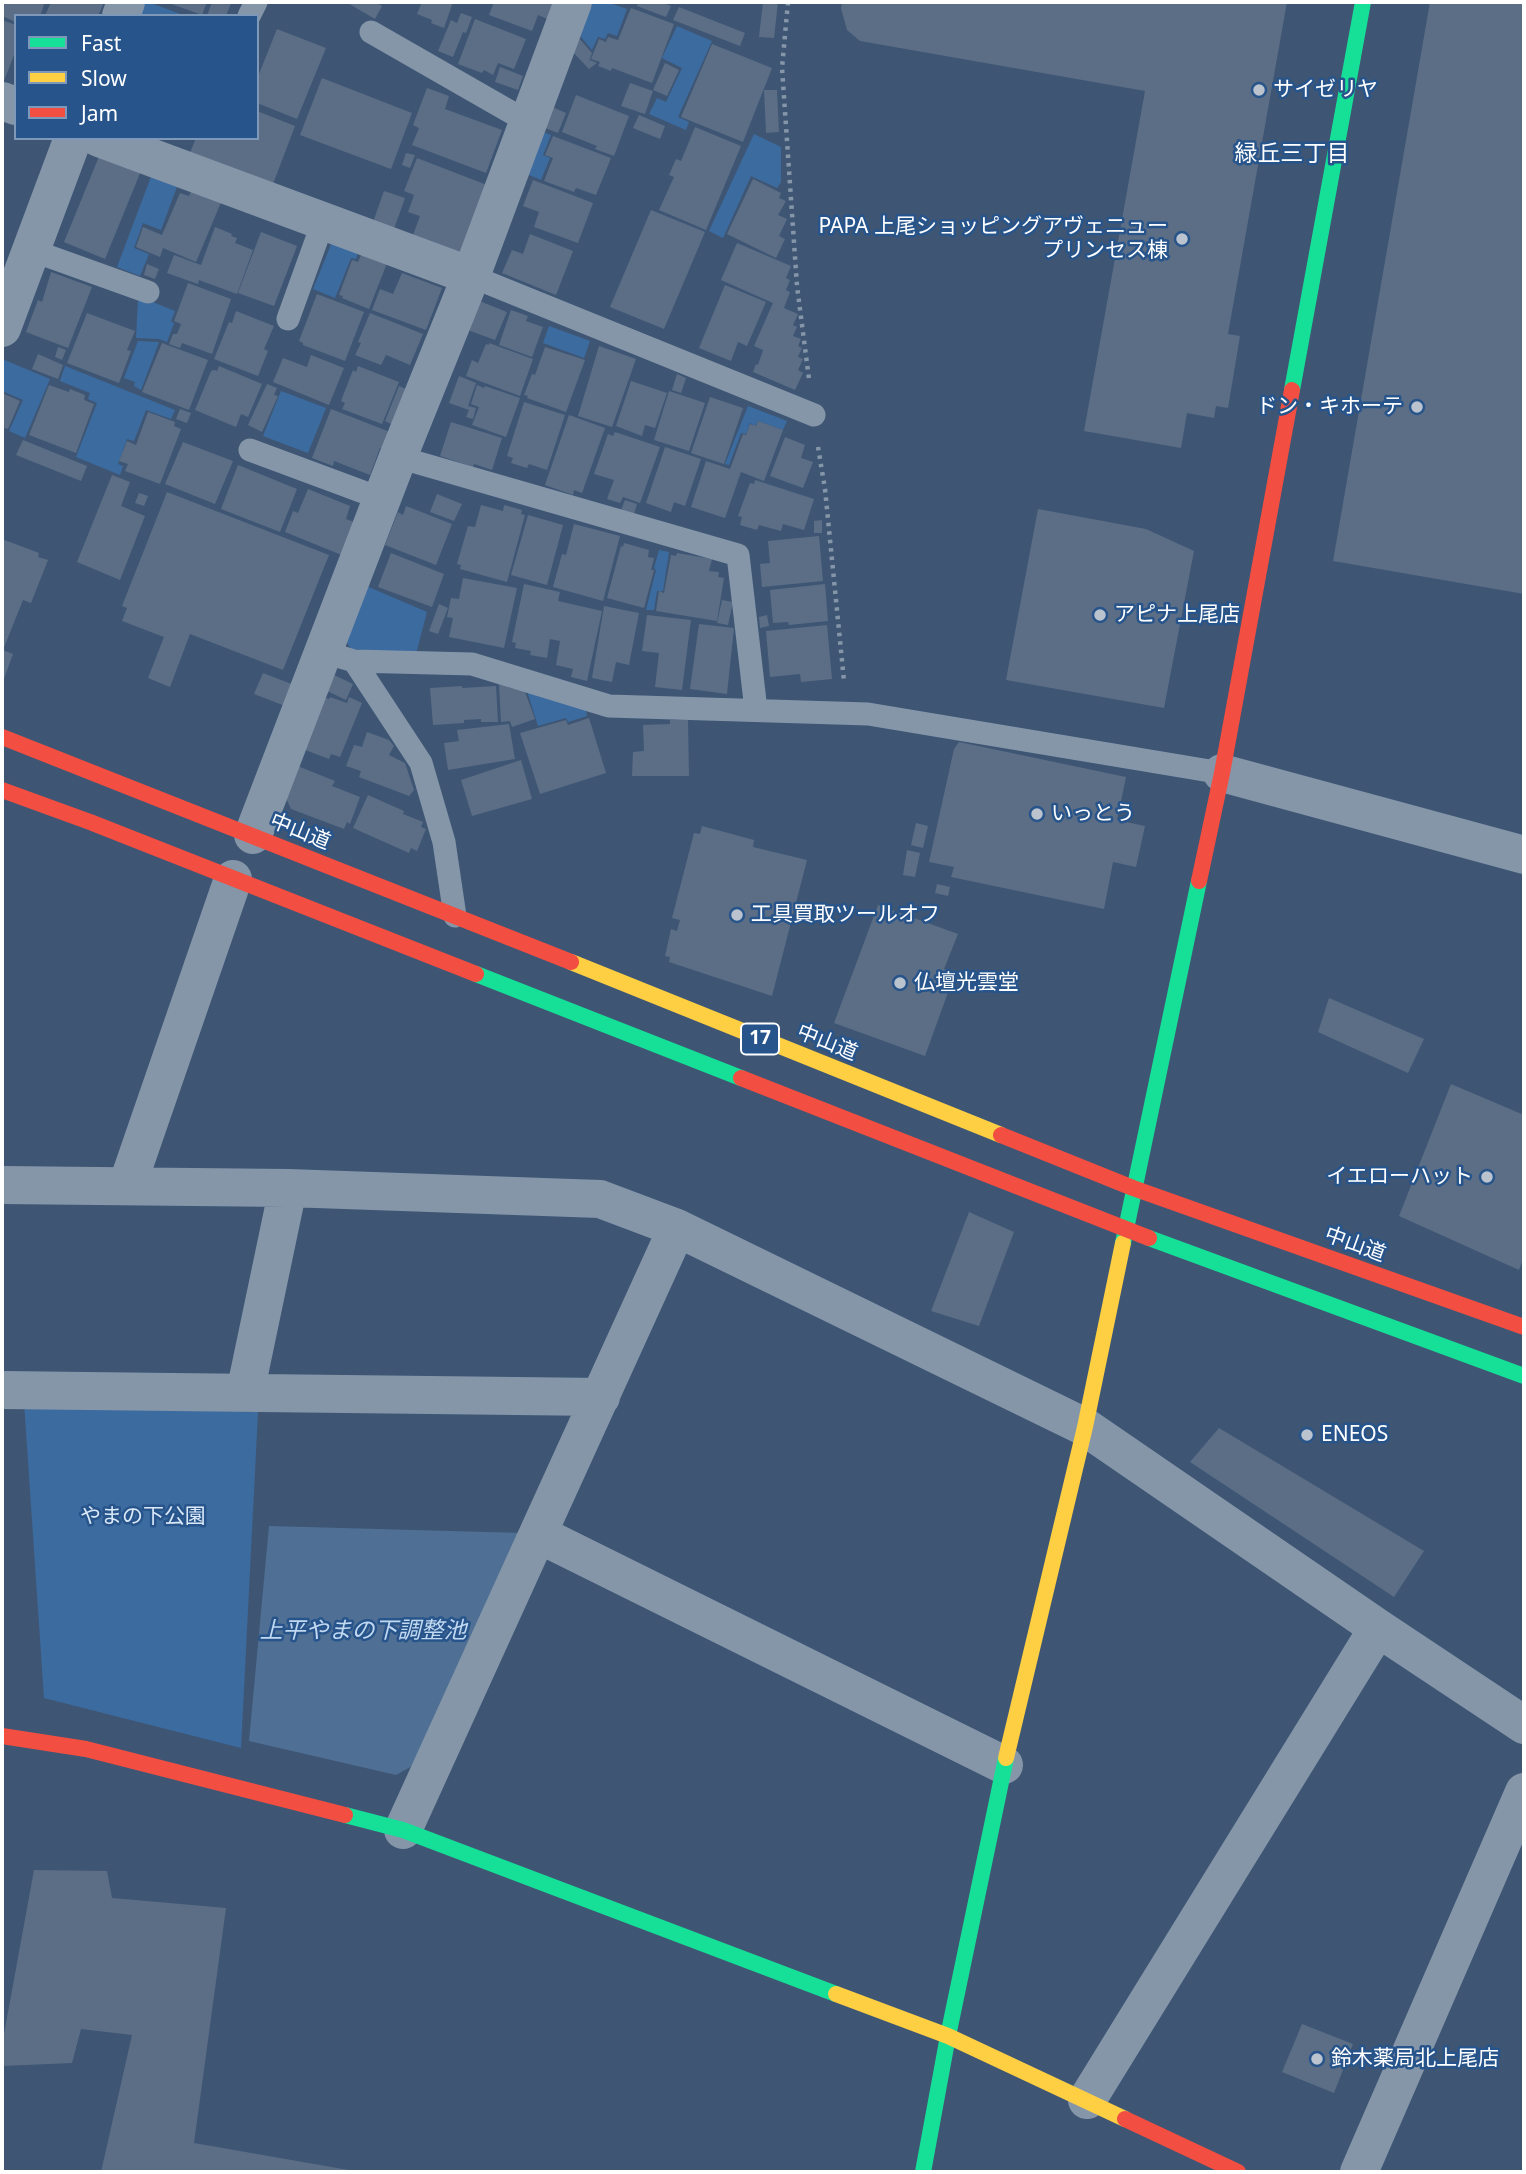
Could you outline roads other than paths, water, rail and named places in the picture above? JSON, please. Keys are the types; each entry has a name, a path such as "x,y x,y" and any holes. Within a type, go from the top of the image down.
{"main road":[{"path":"923,2172 1004,1765 1085,1427 1222,773 1363,2"},
{"name":"中山道","path":"2,737 1133,1188 1524,1327"},
{"name":"17","path":"2,790 90,822 1127,1230 1524,1376"},
{"path":"2,1736 86,1749 403,1830 948,2036 1229,2170"}],"street":[{"path":"253,835 339,657 382,499 471,276 573,2"},
{"path":"2,328 72,140"},
{"path":"104,140 471,276"},
{"path":"1222,773 1524,855"},
{"path":"127,1186 233,879"},
{"path":"2,1185 288,1188 600,1199 677,1228 1085,1427 1524,1725"},
{"path":"245,1393 288,1188"},
{"path":"403,1830 677,1228"},
{"path":"2,1390 600,1397"},
{"path":"538,1534 1004,1765"},
{"path":"1087,2100 1378,1628"},
{"path":"1359,2172 1524,1792"}],"lane":[{"path":"371,32 528,122"},
{"path":"288,319 323,222"},
{"path":"32,250 148,292"},
{"path":"471,276 814,415"},
{"path":"250,450 382,499"},
{"path":"398,457 738,555 756,710"},
{"path":"339,657 472,664 608,706 868,714 1222,773"},
{"path":"339,657 421,763 444,842 455,916"}],"water":[{"name":"上平やまの下調整池","path":"269,1526 523,1533 414,1765 396,1775 249,1741"}],"place":[{"name":"サイゼリヤ","path":"1259,90"},
{"name":"PAPA 上尾ショッピングアヴェニュー プリンセス棟","path":"1182,239"},
{"name":"ドン・キホーテ","path":"1417,407"},
{"name":"アピナ上尾店","path":"1100,615"},
{"name":"いっとう","path":"1037,814"},
{"name":"工具買取ツールオフ","path":"737,915"},
{"name":"仏壇光雲堂","path":"900,983"},
{"name":"イエローハット","path":"1487,1177"},
{"name":"ENEOS","path":"1307,1435"},
{"name":"鈴木薬局北上尾店","path":"1317,2059"}],"district":[{"name":"緑丘三丁目","path":"1292,154"}],"park label":[{"name":"やまの下公園","path":"143,1517"}]}
